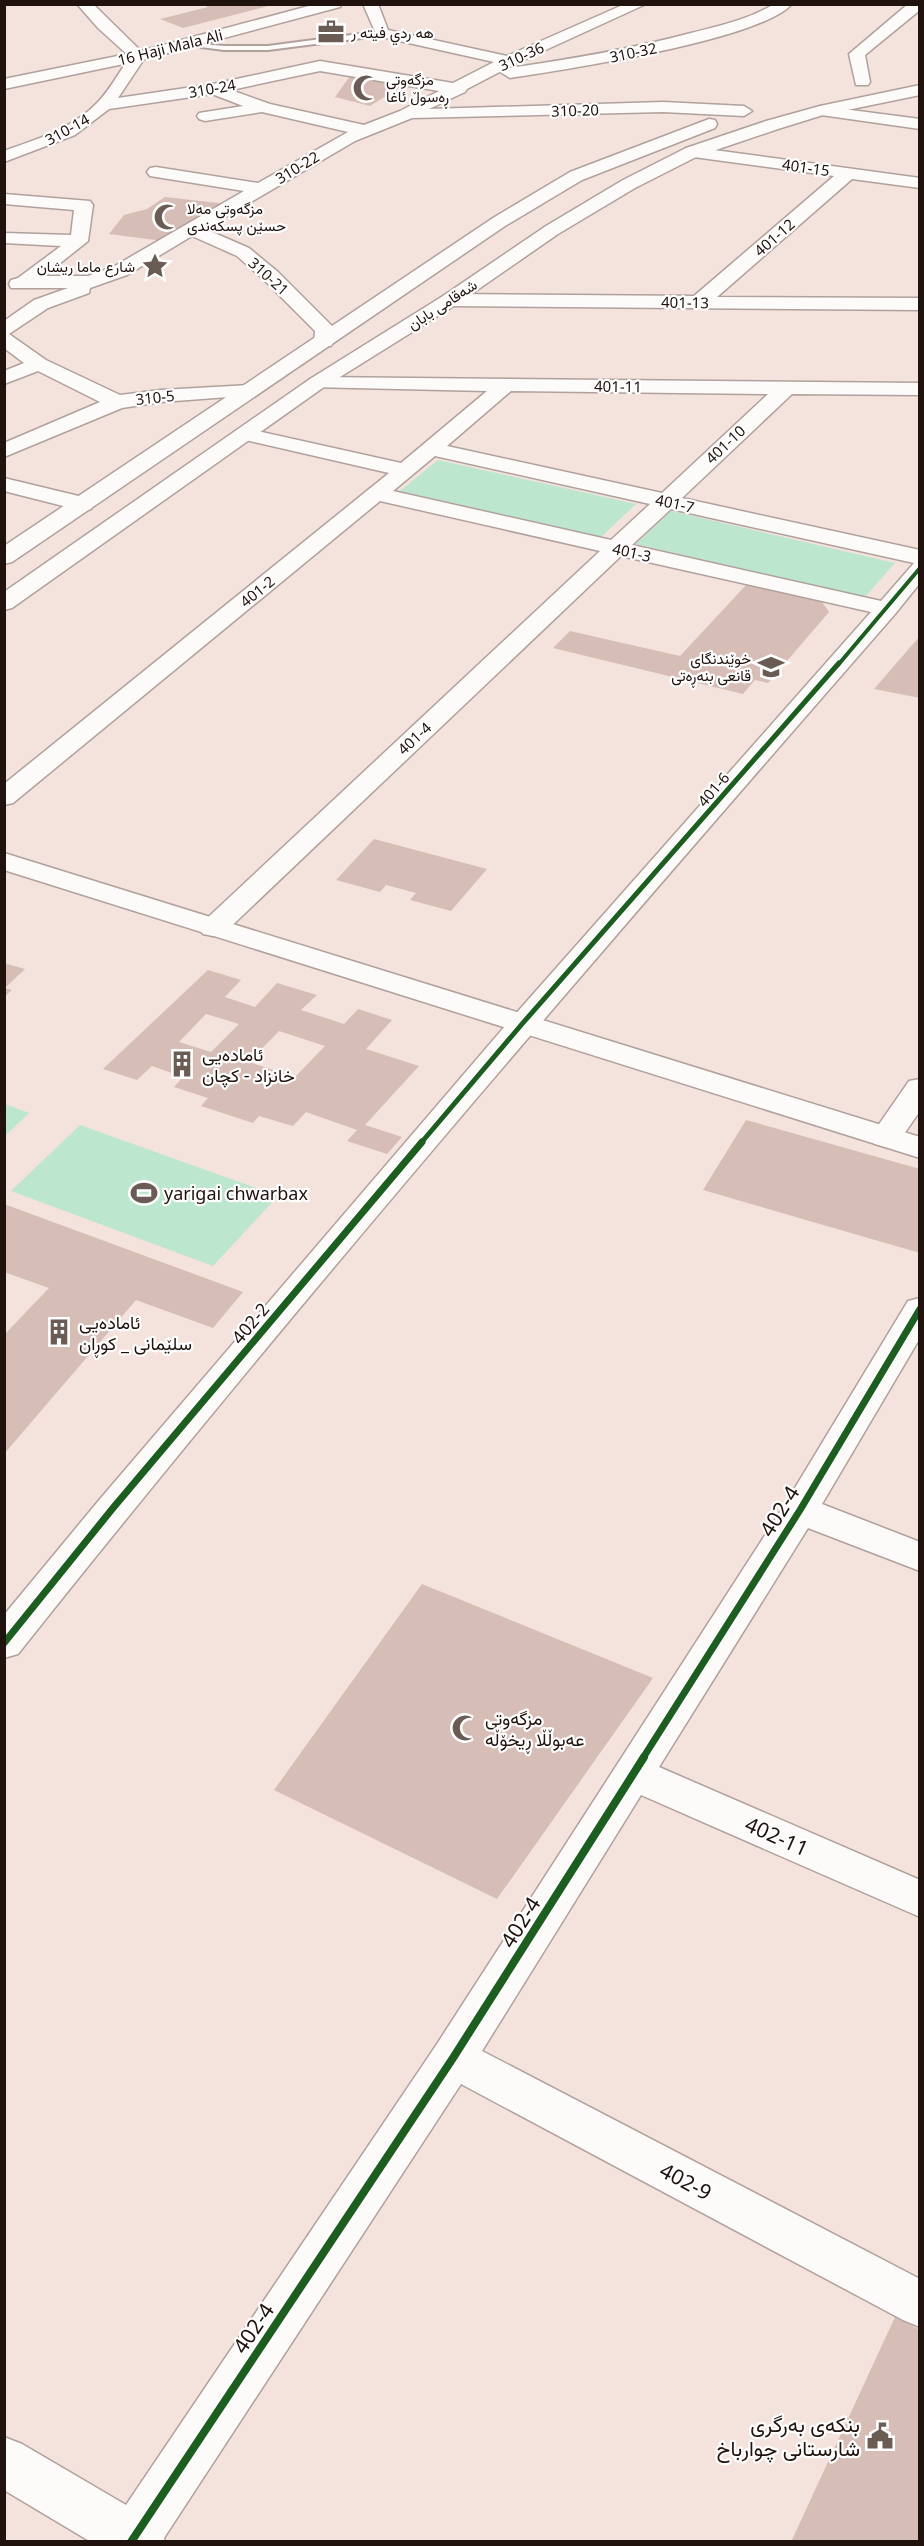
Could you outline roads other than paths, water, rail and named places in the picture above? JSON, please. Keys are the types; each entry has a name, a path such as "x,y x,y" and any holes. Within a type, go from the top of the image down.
{"street":[{"path":"84,4 103,25 138,56"},
{"name":"16 Haji Mala Ali","path":"4,84 138,56 334,4"},
{"path":"370,4 382,33 509,61"},
{"path":"554,24 602,4"},
{"name":"310-36","path":"406,114 459,89 509,61 639,4"},
{"name":"310-32","path":"475,79 629,53 719,31 756,18 785,4"},
{"path":"840,87 869,80 857,54 918,4"},
{"path":"574,32 629,53"},
{"path":"476,54 498,45"},
{"name":"310-14","path":"4,157 66,133 82,124 104,105 138,56"},
{"name":"310-24","path":"104,105 213,89 320,66 459,89"},
{"path":"213,89 265,108 363,130"},
{"name":"شەقامی بابان","path":"4,603 317,383 450,300 552,230 629,184 692,152 820,111 920,90"},
{"name":"شەقامی بابان","path":"4,557 499,222 576,176 656,143 744,111 765,106"},
{"name":"310-20","path":"406,114 663,107 744,111"},
{"path":"205,116 265,108"},
{"path":"820,111 920,124"},
{"name":"310-22","path":"4,286 26,282 90,282 120,271 363,130 406,114"},
{"name":"401-15","path":"692,152 920,183"},
{"path":"156,172 261,189"},
{"name":"401-12","path":"699,302 848,173"},
{"path":"4,199 84,205 80,241 26,282"},
{"name":"310-21","path":"193,230 243,252 326,330 324,342"},
{"path":"4,238 80,241"},
{"path":"4,330 41,304 73,294 120,271"},
{"name":"401-13","path":"450,300 917,302"},
{"name":"310-5","path":"4,339 39,364 117,402 161,396 249,391"},
{"path":"4,378 39,364"},
{"name":"401-11","path":"317,383 920,389"},
{"name":"401-2","path":"4,797 431,449 507,384"},
{"name":"401-10","path":"615,548 787,387"},
{"path":"4,451 117,402"},
{"path":"244,434 405,470"},
{"name":"401-7","path":"431,449 920,557"},
{"path":"4,484 83,504"},
{"name":"401-3","path":"376,494 615,548 901,602"},
{"name":"401-4","path":"213,928 615,548"},
{"name":"401-6","path":"522,1024 901,602 920,568"},
{"path":"4,861 920,1148"},
{"name":"402-2","path":"8,1633 522,1024"},
{"path":"886,1137 920,1088"},
{"name":"402-4","path":"135,2540 453,2058 800,1510 920,1309"},
{"path":"800,1510 920,1557"},
{"name":"402-11","path":"634,1774 920,1899"},
{"name":"402-9","path":"453,2058 920,2304"},
{"path":"4,2462 135,2540"}],"lane":[{"path":"182,44 224,48 268,48 382,33"}],"place":[{"name":"هه ردي فيته ر","path":"331,32"},
{"name":"مزگەوتی ڕەسوڵ ئاغا","path":"366,88"},
{"name":"مزگەوتی مەلا حسێن پسکەندی","path":"167,217"},
{"name":"شارع ماما ريشان","path":"155,266"},
{"name":"خوێندنگای قانعی بنەڕەتی","path":"771,667"},
{"name":"ئامادەیی خانزاد - کچان","path":"182,1064"},
{"name":"yarigai chwarbax","path":"144,1193"},
{"name":"ئامادەیی سلێمانی _ کوڕان","path":"59,1332"},
{"name":"مزگەوتی عەبوڵڵا ڕیخۆڵە","path":"465,1728"},
{"name":"بنکەی بەرگری شارستانی چوارباخ","path":"880,2436"}]}
